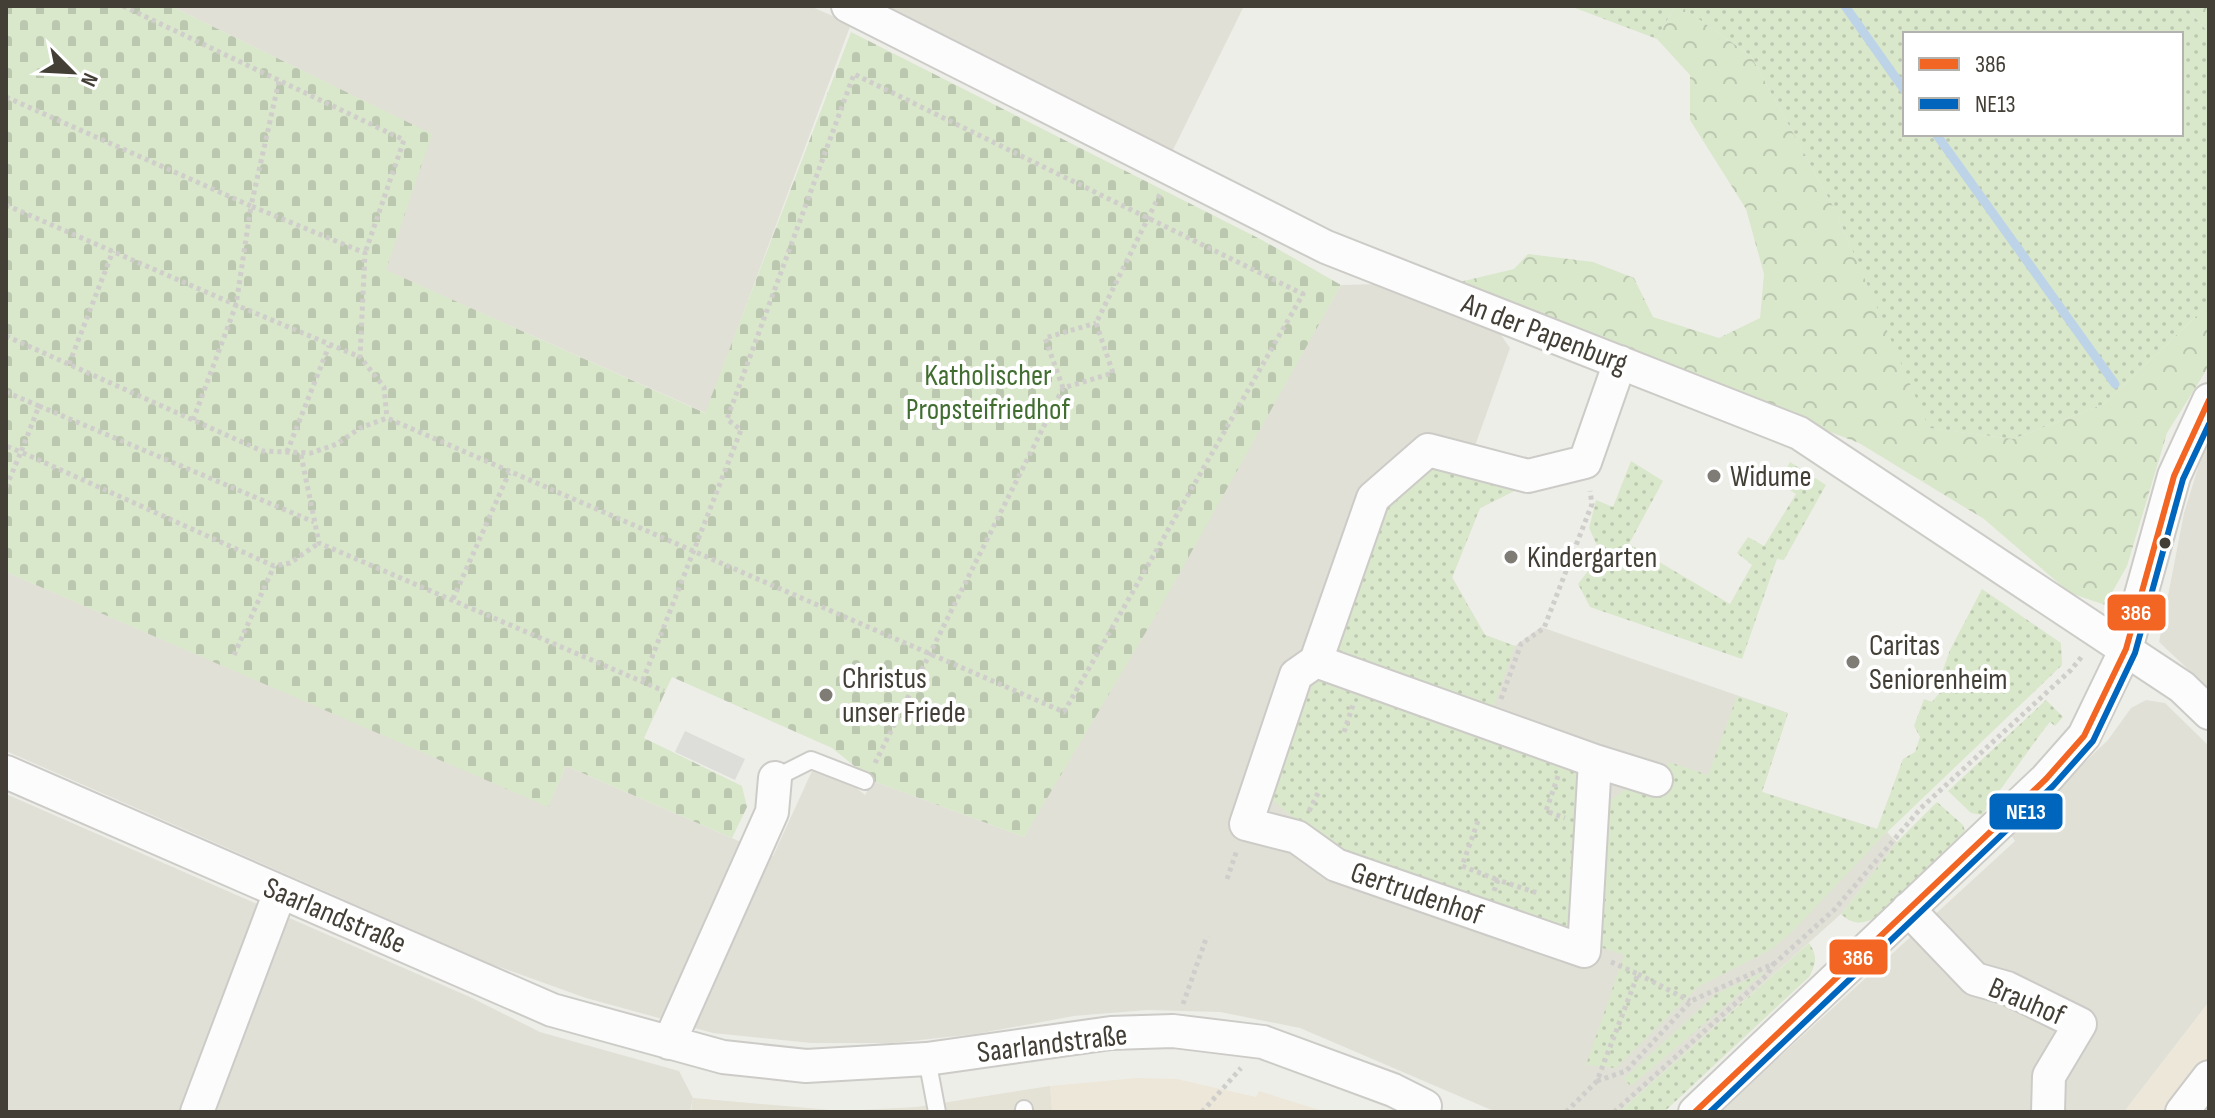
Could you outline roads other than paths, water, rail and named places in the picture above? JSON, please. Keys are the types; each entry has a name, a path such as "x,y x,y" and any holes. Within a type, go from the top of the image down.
{"street":[{"name":"An der Papenburg","path":"848,6 1326,247 1799,433 2182,687 2209,713"},
{"name":"Gertrudenhof","path":"1595,761 1584,951 1336,865 1297,837 1246,824 1296,675 1316,661 1373,498 1428,450 1528,476 1585,462 1620,362"},
{"path":"1695,1112 2046,779 2084,736 2113,641 2174,476 2209,400"},
{"path":"1316,661 1656,780"},
{"name":"Saarlandstraße","path":"6,772 552,1010 723,1057 806,1066 927,1059 1111,1033 1173,1031 1263,1042 1366,1080 1433,1110"},
{"path":"669,1043 772,812 775,778"},
{"path":"197,1112 280,892"},
{"name":"Brauhof","path":"1908,909 1975,979 2007,988 2080,1024 2049,1076 2048,1112"},
{"path":"2182,1112 2209,1077"}],"lane":[{"path":"775,778 811,760 865,781"},
{"path":"927,1059 937,1112"}],"waterway":[{"path":"1845,6 1903,88"},
{"path":"1937,136 2115,384"}],"place":[{"name":"Widume","path":"1714,476"},
{"name":"Kindergarten","path":"1511,557"},
{"name":"Caritas Seniorenheim","path":"1853,662"},
{"name":"Christus unser Friede","path":"826,695"}],"park label":[{"name":"Katholischer Propsteifriedhof","path":"988,392"}]}
